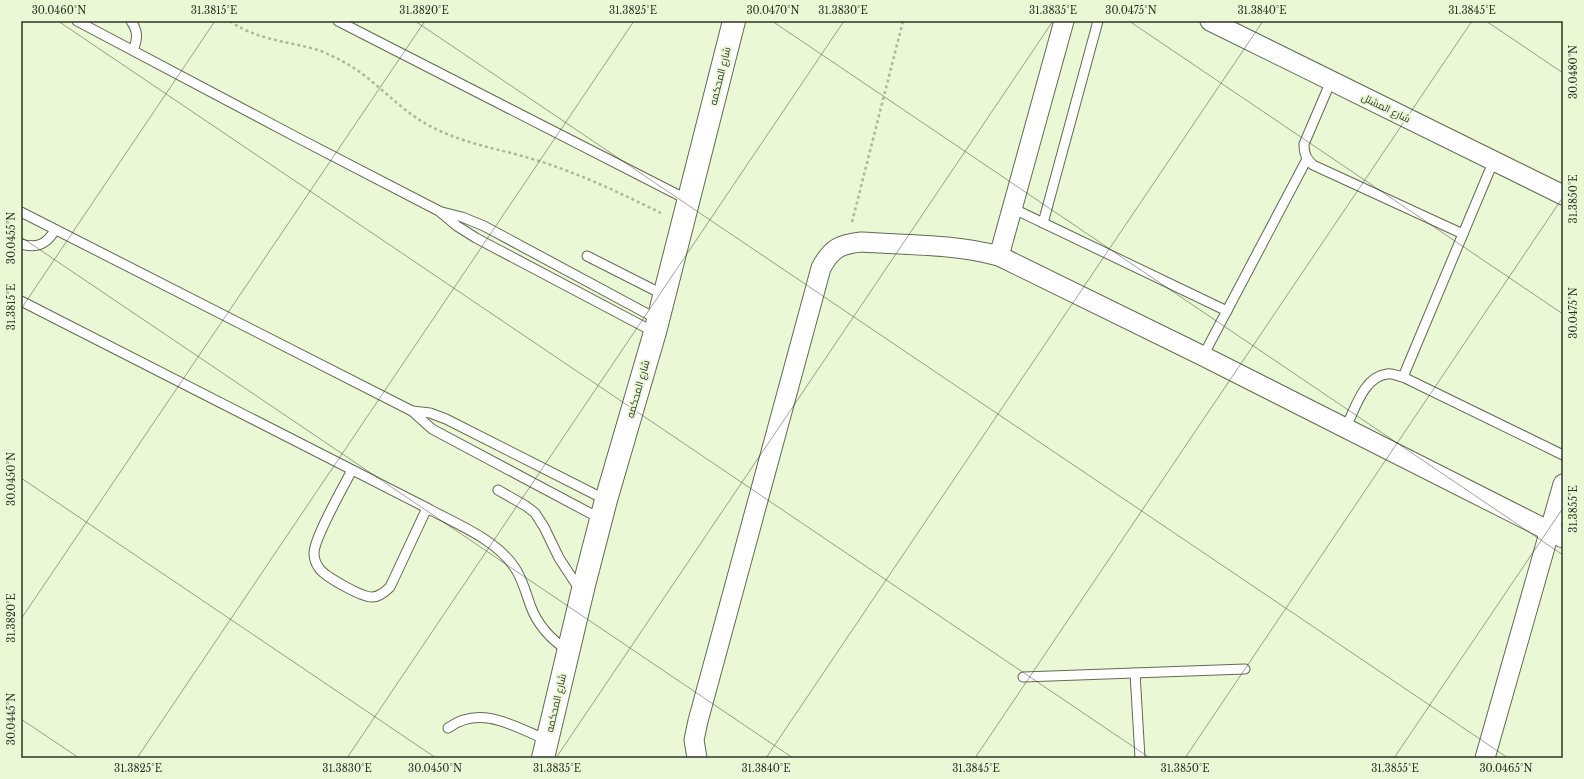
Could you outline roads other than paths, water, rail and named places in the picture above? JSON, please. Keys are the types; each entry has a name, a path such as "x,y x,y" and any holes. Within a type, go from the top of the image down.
{"street":[{"name":"شارع المحكمه","path":"545,749 582,593 656,326 734,21"},
{"path":"999,256 1064,21"},
{"name":"شارع المشتل","path":"1210,21 1563,194"},
{"path":"697,758 694,740 698,721 821,268 827,257 836,249 847,244 861,242 956,248 978,250 999,256 1203,356 1556,535"},
{"path":"1485,758 1556,535 1563,484"}],"lane":[{"path":"77,21 439,211 457,226 476,238 656,326"},
{"path":"131,21 137,30 133,50"},
{"path":"338,21 688,200"},
{"path":"1043,223 1098,21"},
{"path":"1331,81 1304,144 1304,153 1307,160 1314,165 1463,234"},
{"path":"1203,356 1307,160"},
{"path":"1403,377 1494,160"},
{"path":"1012,208 1227,311"},
{"path":"439,211 462,217 484,226 656,326"},
{"path":"21,212 412,411 430,413 446,418 604,510"},
{"path":"21,244 37,246 45,243 55,230"},
{"path":"587,256 664,295"},
{"path":"21,301 427,508 498,548 508,557 516,568 522,580 531,608 538,621 557,643 569,651"},
{"path":"1345,429 1366,387 1376,377 1389,373 1403,377 1563,455"},
{"path":"412,411 432,429 604,510"},
{"path":"352,470 317,540 314,554 319,568 324,573 360,594 366,596 378,596 390,587 427,508"},
{"path":"498,490 535,513 544,527 559,558 582,593"},
{"path":"1023,677 1245,669"},
{"path":"1135,673 1140,758"},
{"path":"448,728 464,719 486,717 498,720 545,749"}]}
